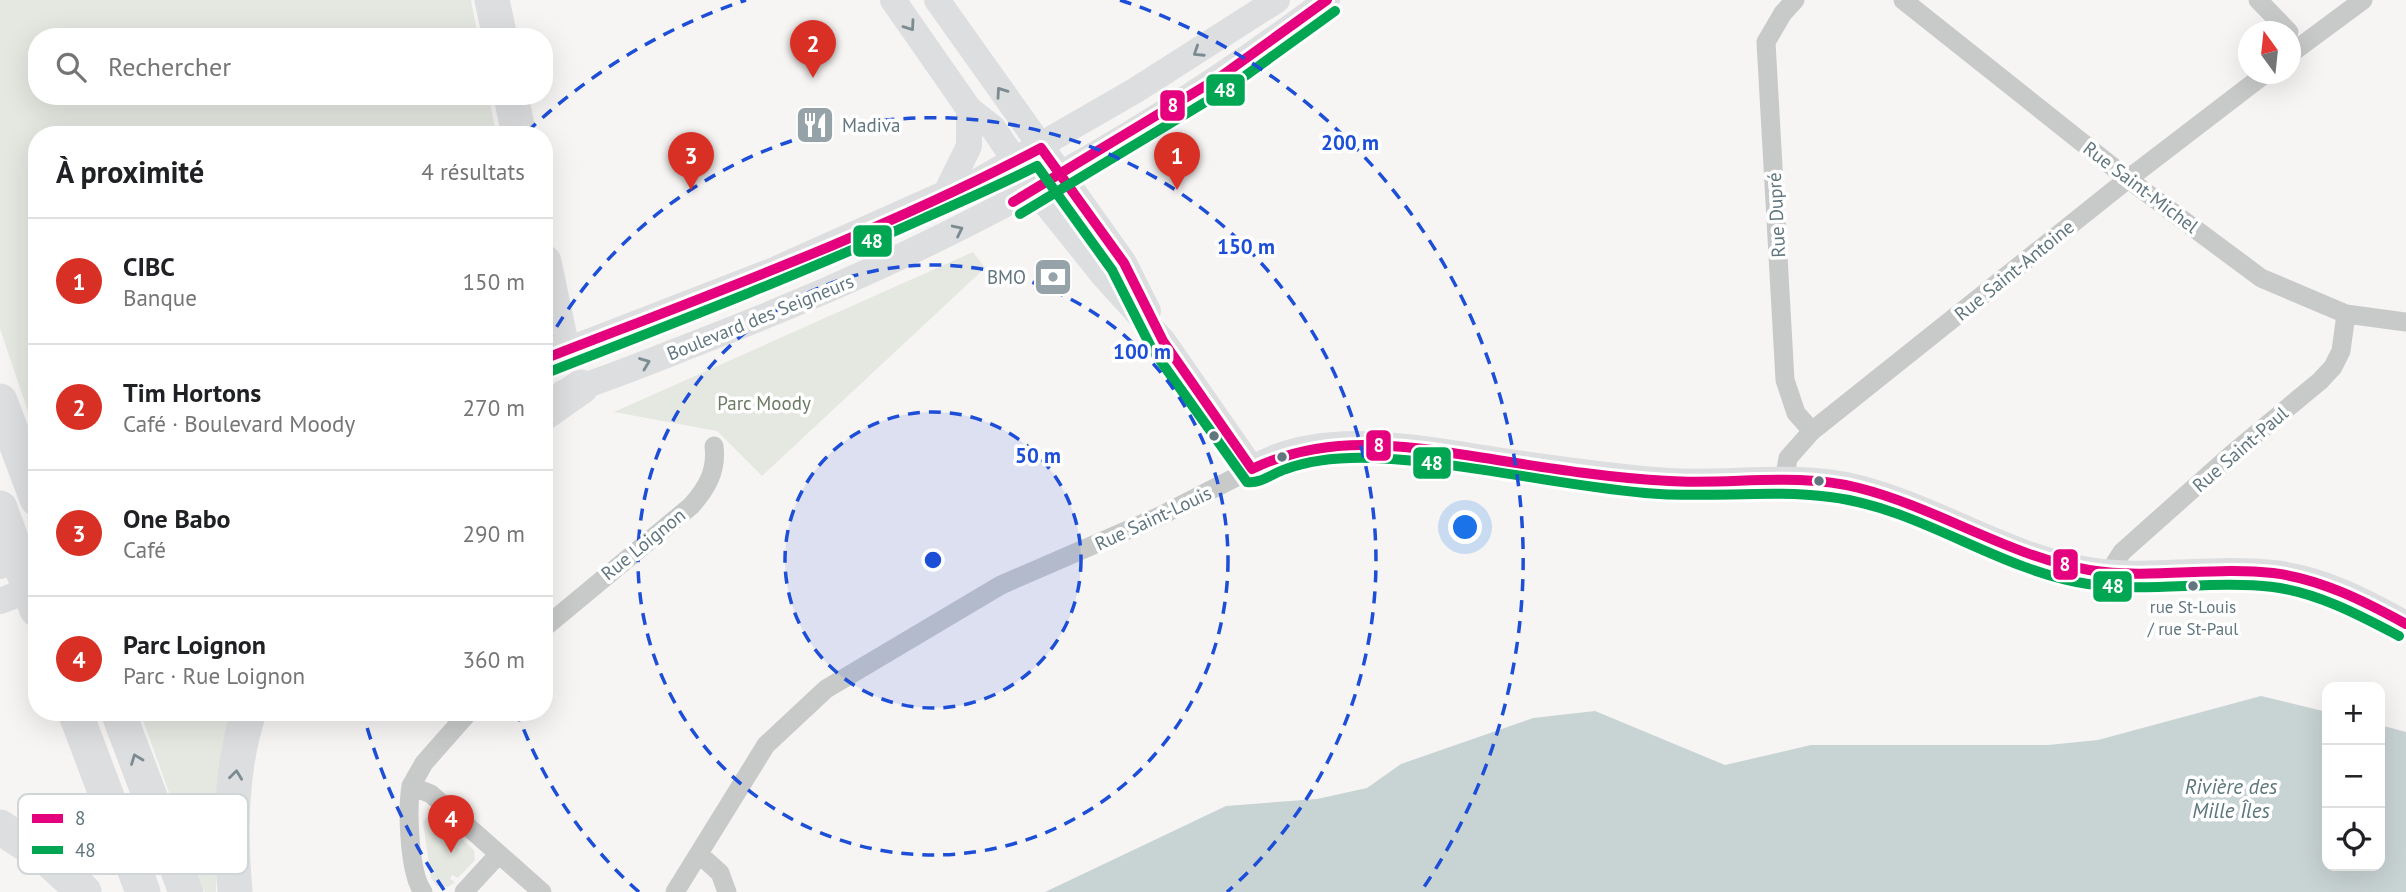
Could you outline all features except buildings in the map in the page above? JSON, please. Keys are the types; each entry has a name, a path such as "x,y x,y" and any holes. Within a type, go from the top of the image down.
{"highway":[{"path":"492,0 497,28"},
{"path":"513,105 517,126"},
{"path":"553,407 581,387"},
{"path":"0,401 28,475"},
{"path":"2,517 28,586"},
{"path":"78,721 106,794"},
{"path":"121,721 149,794"},
{"path":"234,794 241,740 246,721"},
{"path":"0,827 18,839"},
{"path":"64,874 84,892"},
{"path":"136,874 143,892"},
{"path":"179,874 186,892"},
{"path":"235,874 235,892"}],"main road":[{"path":"892,0 969,109 993,128 1035,190 1104,276 1163,341 1252,468"},
{"path":"937,0 1124,263 1163,341"},
{"name":"Boulevard des Seigneurs","path":"554,356 774,270 946,193 973,184 1041,148 1276,0"},
{"name":"Boulevard des Seigneurs","path":"553,396 874,271 1035,190 1220,76 1326,0"},
{"path":"946,193 969,146 969,109"},
{"name":"Rue Saint-Louis","path":"1252,468 1272,457 1295,451 1359,446 1424,450 1655,480 1817,481 1856,487 1912,505 2039,556 2086,570 2284,574 2344,593 2406,624"},
{"path":"0,566 28,555"},
{"path":"0,601 28,590"}],"street":[{"name":"Rue Dupré","path":"1795,0 1766,42 1785,380 1796,413 1812,431"},
{"name":"Rue Saint-Michel","path":"1903,0 2128,179 2261,278 2346,314 2406,322"},
{"path":"2258,0 2276,21"},
{"path":"2301,36 2363,0"},
{"name":"Rue Saint-Antoine","path":"1784,481 1788,458 1812,431 2128,179 2252,84"},
{"name":"Rue Saint-Paul","path":"2115,572 2115,563 2122,552 2327,374 2341,351 2346,314"},
{"name":"Rue Loignon","path":"553,621 691,506 708,485 713,472 714,446"},
{"name":"Rue Saint-Louis","path":"674,892 765,745 826,689 1000,585 1160,516 1252,468"},
{"path":"423,892 416,878 409,805 411,786 424,763 461,721"},
{"path":"411,786 431,794 542,892"},
{"path":"699,854 720,873 727,892"},
{"path":"464,892 498,855"}],"green space":[{"path":"0,0 471,0 476,28 28,28 28,105 491,105 494,126 28,126 28,411 0,329"},
{"name":"Parc Moody","path":"973,252 985,268 762,476 717,431 614,412"},
{"path":"143,721 229,721 217,794 170,794"},
{"path":"429,815 439,819 474,850 475,860 458,878 452,875 450,879 455,882 448,887 437,886 431,878 423,822"},
{"path":"198,874 216,874 216,892 205,892"}],"water":[{"name":"Rivière des Mille Îles","path":"2261,696 2322,711 2322,871 2385,871 2385,726 2406,732 2406,892 1045,892 1226,806 1317,799 1367,788 1401,764 1533,718 1595,711 1725,765 1811,745 2048,745 2098,740"}],"transit line":[{"name":"8","path":"1013,202 1220,77 1327,0"},
{"name":"48","path":"1020,214 1227,89 1335,11"},
{"name":"8","path":"553,356 858,235 981,179 1041,148 1124,263 1163,341 1252,469 1313,449 1373,445 1434,450 1647,480 1788,480 1836,483 1917,507 2001,543 2059,563 2112,573 2250,571 2291,576 2342,592 2406,624"},
{"name":"48","path":"553,370 828,260 1037,166 1112,270 1152,349 1247,482 1318,461 1374,458 1442,464 1577,485 1668,495 1784,494 1830,497 1896,513 2022,566 2055,577 2111,586 2273,587 2322,600 2399,636"}],"place":[{"name":"Tim Hortons","path":"813,78"},
{"name":"Madiva","path":"815,125"},
{"name":"One Babo","path":"691,190"},
{"name":"CIBC","path":"1177,190"},
{"name":"BMO","path":"1053,277"},
{"name":"rue St-Louis / rue St-Paul","path":"2193,586"},
{"name":"Parc Loignon","path":"451,853"}]}
